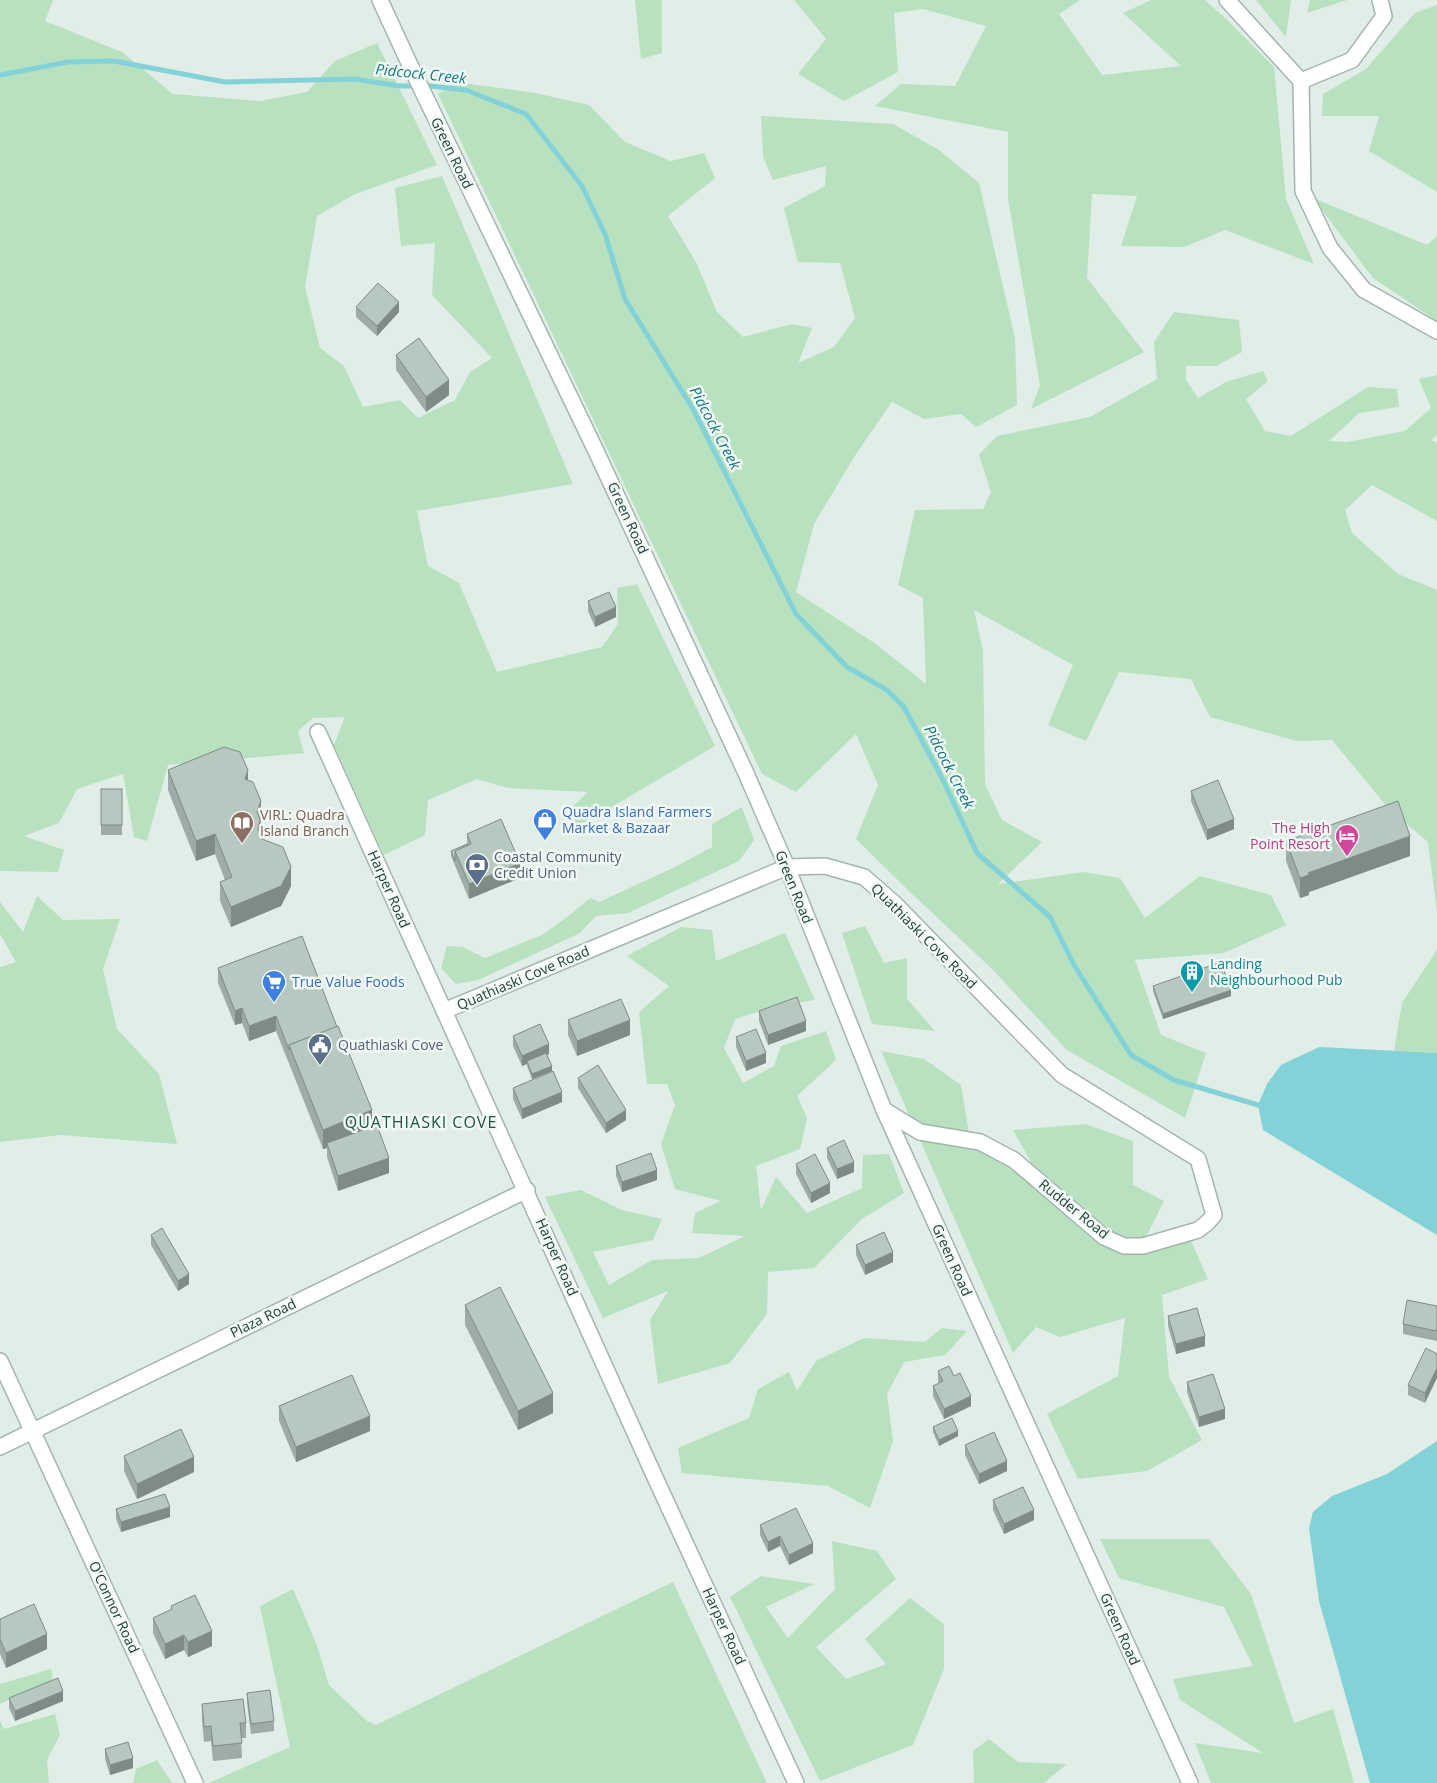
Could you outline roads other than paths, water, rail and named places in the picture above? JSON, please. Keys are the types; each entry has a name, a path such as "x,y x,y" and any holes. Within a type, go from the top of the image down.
{"street":[{"name":"Green Road","path":"380,0 596,451 745,771 786,867 884,1110 1190,1783"},
{"path":"1227,0 1301,82 1303,191 1330,248 1364,290 1437,331"},
{"path":"1301,82 1352,60 1384,16 1380,0"},
{"name":"Harper Road","path":"318,732 527,1190 657,1482 796,1783"},
{"name":"Quathiaski Cove Road","path":"444,1011 786,867 825,866 864,877 894,904 1062,1075 1198,1159"},
{"name":"Rudder Road","path":"884,1110 920,1132 980,1142 1014,1160 1104,1237 1124,1246 1143,1246 1198,1230 1214,1215 1198,1159"},
{"name":"Plaza Road","path":"0,1447 527,1190"},
{"name":"O'Connor Road","path":"0,1361 195,1783"}],"water":[{"path":"1319,1047 1437,1053 1437,1235 1263,1130 1258,1105 1267,1084 1281,1065"},
{"path":"1437,1441 1437,1783 1370,1783 1319,1601 1309,1528 1313,1512 1332,1496 1387,1474"}],"waterway":[{"name":"Pidcock Creek","path":"0,75 68,62 114,61 225,82 355,79 399,86 430,86 466,90 526,114 582,186 605,234 625,299 693,409 796,614 847,667 887,690 904,707 941,776 977,853 1050,917 1074,965 1131,1055 1174,1080 1258,1105"}],"place":[{"name":"Quadra Island Farmers Market & Bazaar","path":"545,841"},
{"name":"VIRL: Quadra Island Branch","path":"242,844"},
{"name":"The High Point Resort","path":"1347,857"},
{"name":"Coastal Community Credit Union","path":"477,886"},
{"name":"Landing Neighbourhood Pub","path":"1192,993"},
{"name":"True Value Foods","path":"274,1003"},
{"name":"Quathiaski Cove","path":"320,1066"}],"district":[{"name":"QUATHIASKI COVE","path":"421,1122"}]}
